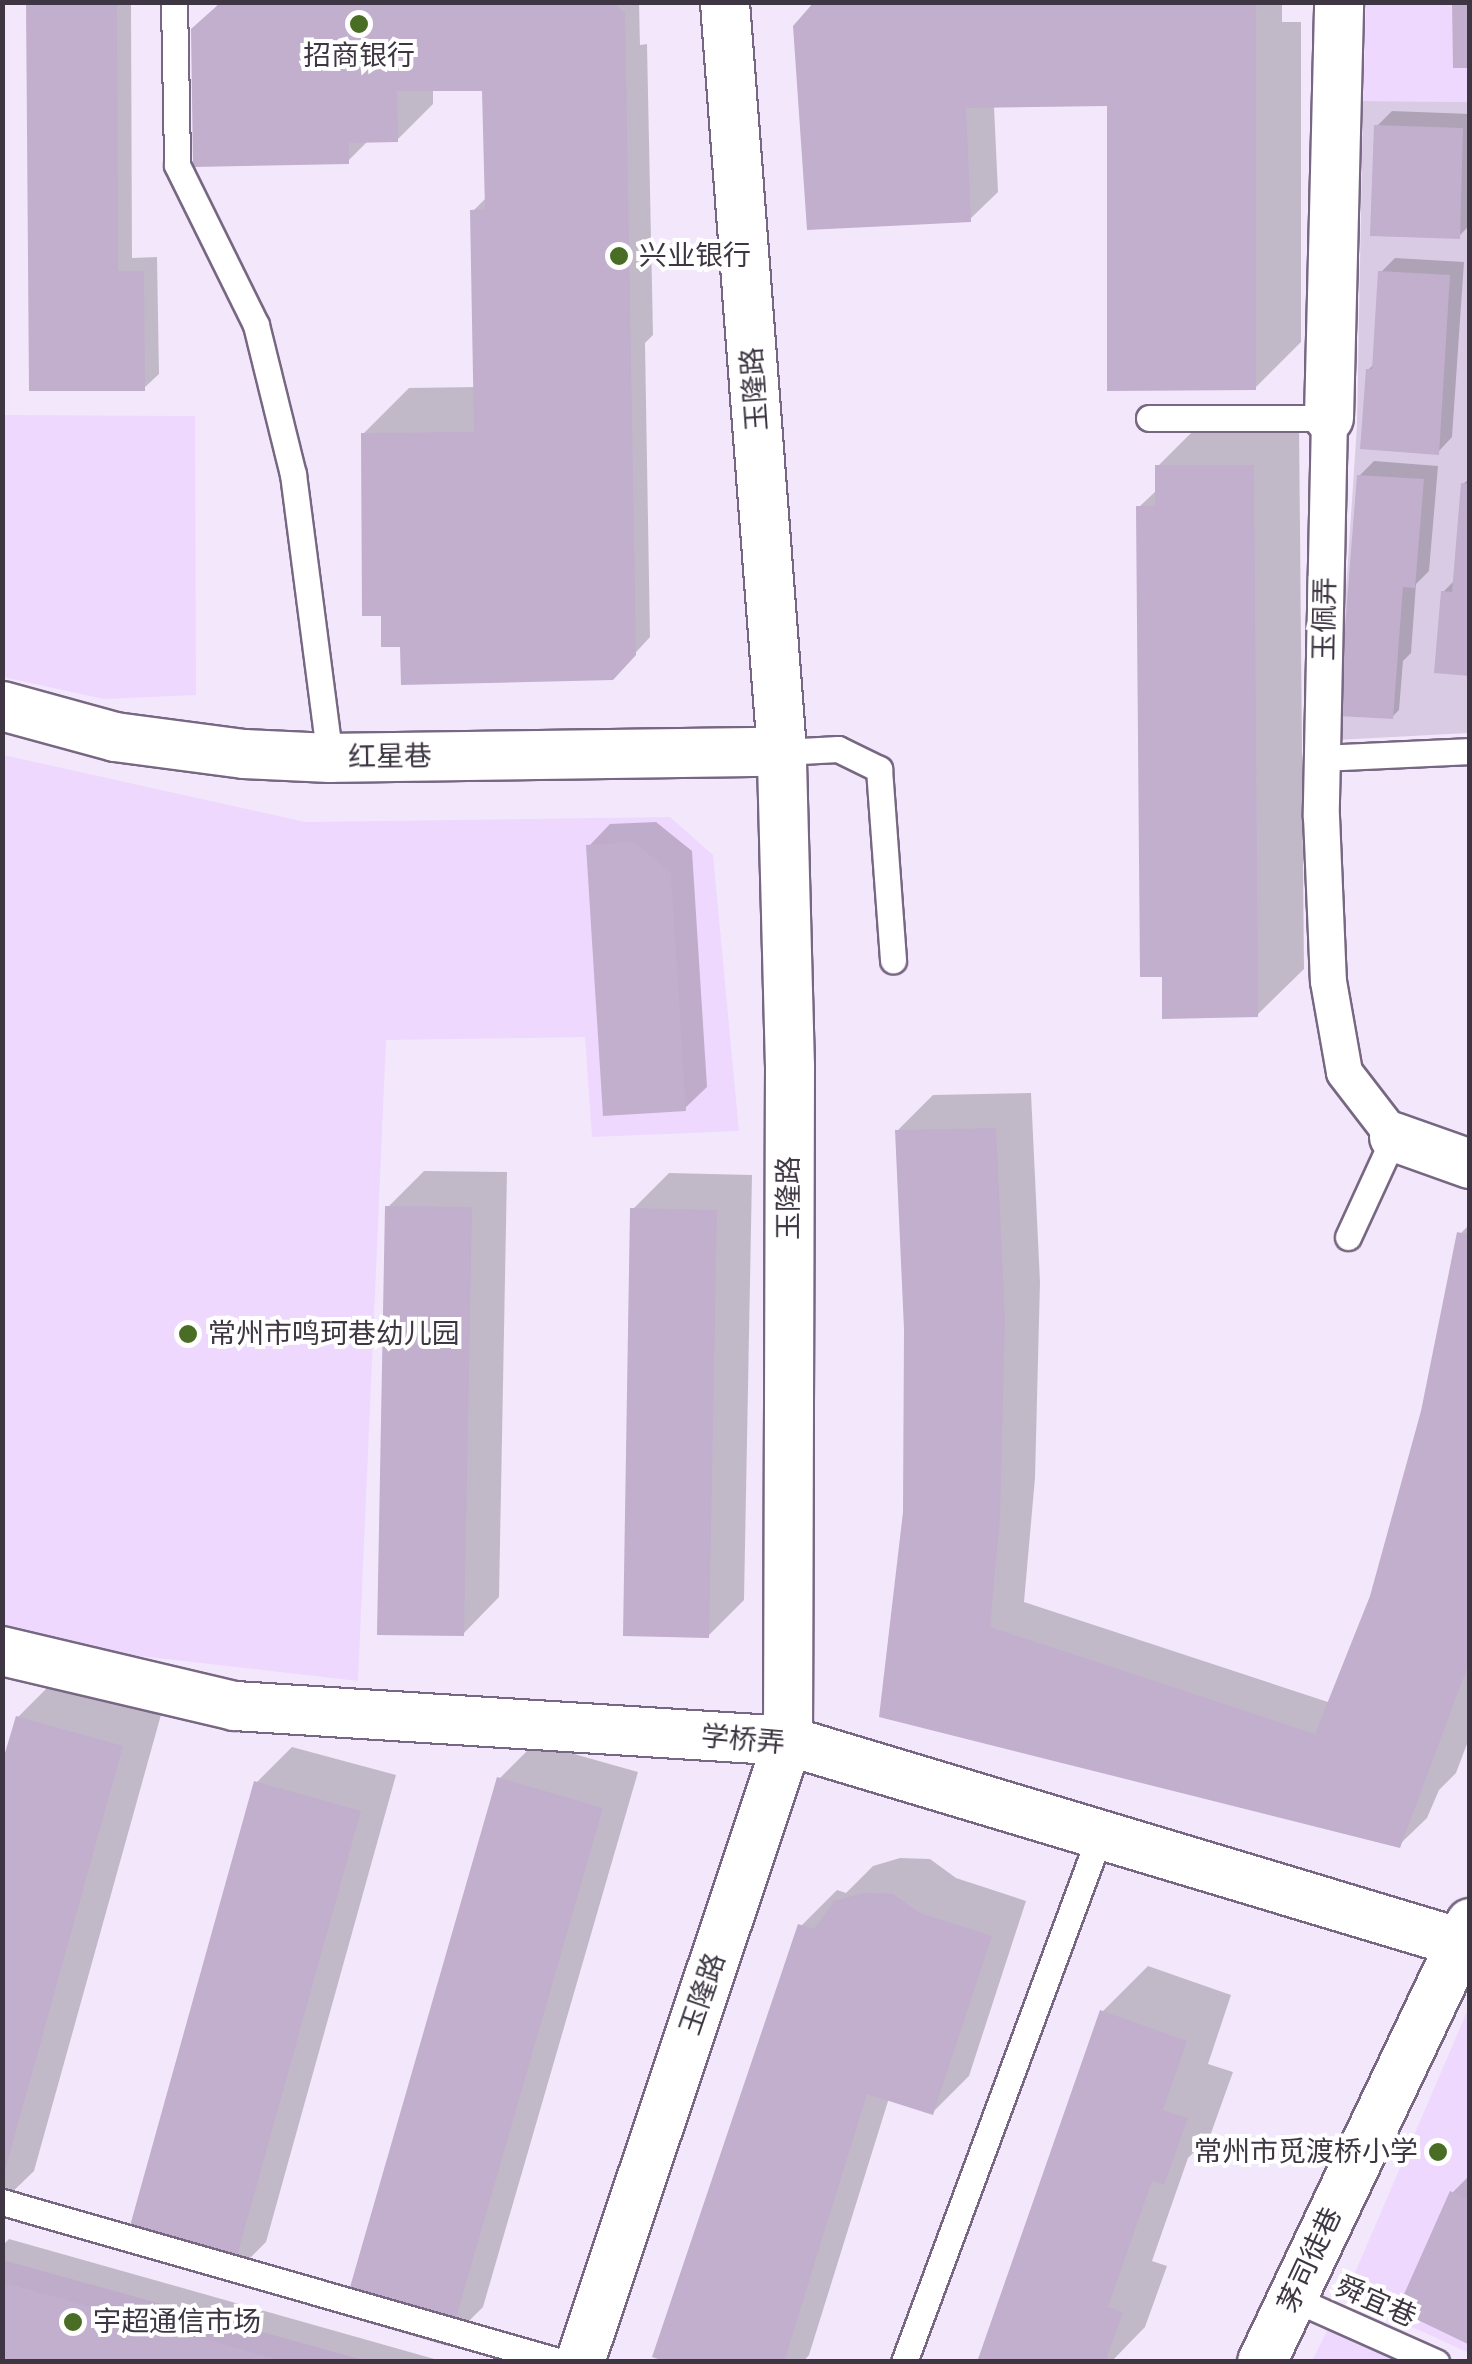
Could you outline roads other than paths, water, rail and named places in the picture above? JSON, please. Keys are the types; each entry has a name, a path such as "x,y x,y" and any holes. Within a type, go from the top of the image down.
{"street":[{"name":"玉隆路","path":"580,2362 788,1741 790,1067 782,752 725,2"},
{"name":"玉佩弄","path":"1339,2 1322,758 1328,981 1344,1072 1394,1137"},
{"name":"红星巷","path":"2,706 115,737 244,754 330,758 782,752"},
{"path":"1394,1137 1470,1164"},
{"name":"学桥弄","path":"2,1651 235,1706 788,1741 1100,1835 1466,1933"},
{"name":"茅司徒巷","path":"1262,2362 1466,1933"}],"lane":[{"path":"174,2 177,166 256,326 294,474 330,758"},
{"path":"1150,418 1329,418"},
{"path":"782,752 838,750 879,769 893,960"},
{"path":"1322,758 1470,752"},
{"path":"1348,1237 1394,1137"},
{"path":"904,2362 1100,1835"},
{"path":"2,2202 561,2362"},
{"name":"舜宜巷","path":"1292,2298 1436,2362"}],"place":[{"name":"招商银行","path":"359,24"},
{"name":"兴业银行","path":"619,256"},
{"name":"常州市鸣珂巷幼儿园","path":"188,1334"},
{"name":"常州市觅渡桥小学","path":"1438,2152"},
{"name":"宇超通信市场","path":"73,2322"}]}
